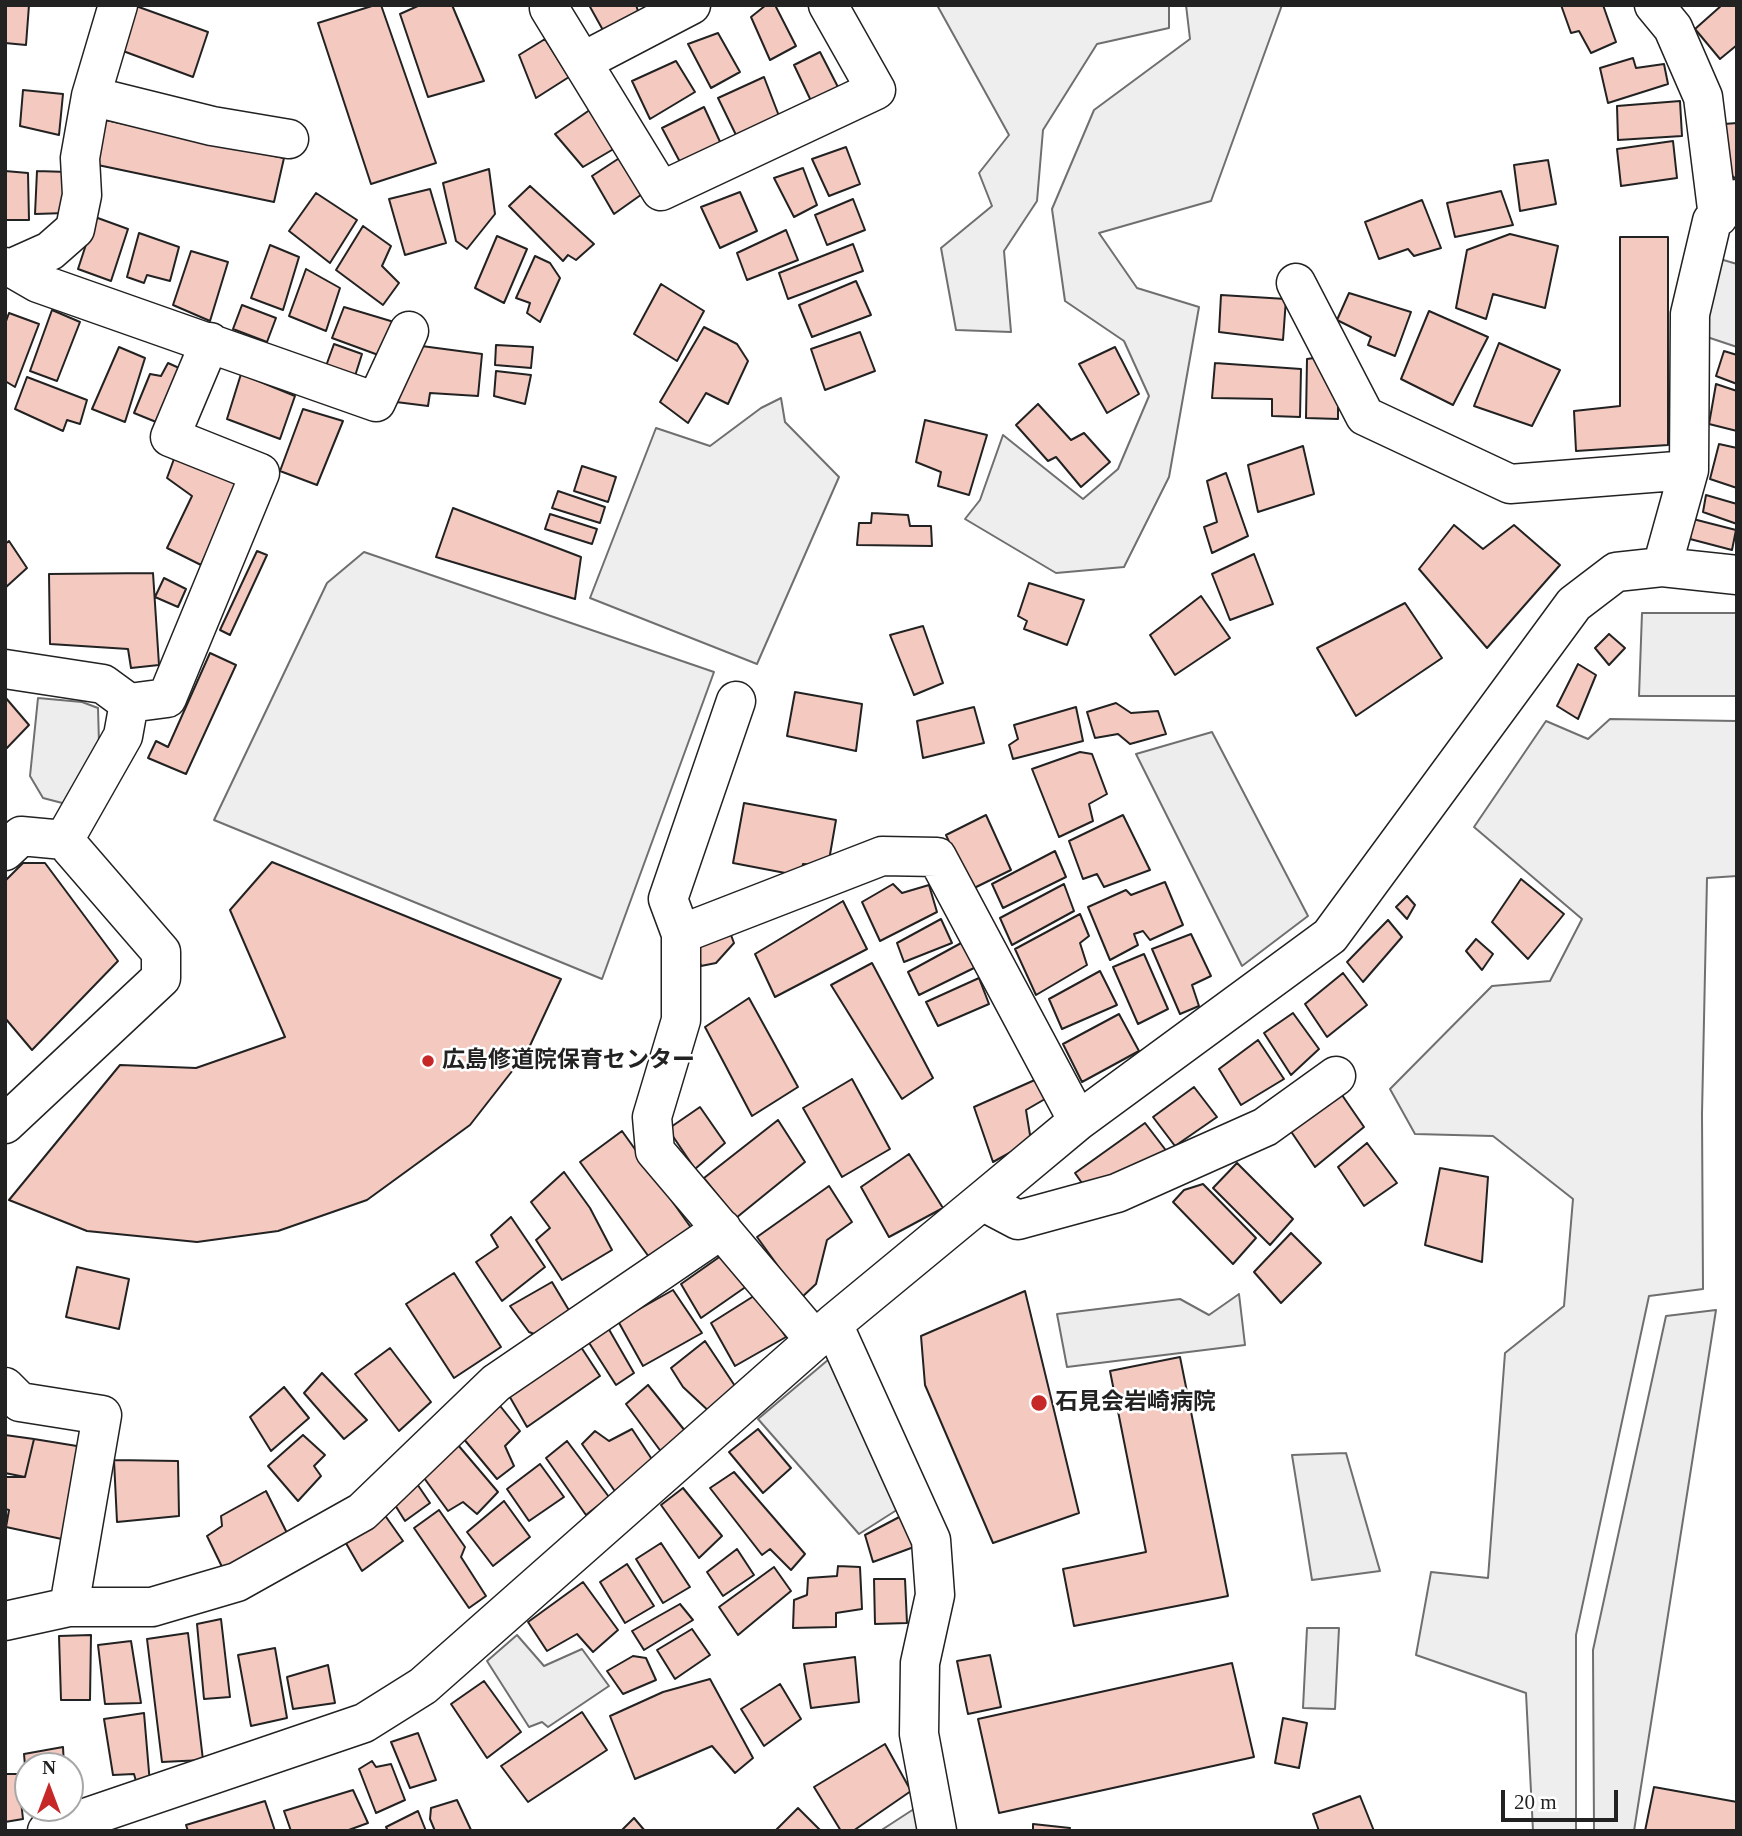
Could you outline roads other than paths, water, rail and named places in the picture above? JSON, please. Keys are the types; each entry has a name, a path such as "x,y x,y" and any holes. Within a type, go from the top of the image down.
{"street":[{"path":"8,267 50,251 75,229 82,195 80,158 91,96 118,5"},
{"path":"582,62 691,5"},
{"path":"549,8 661,191 876,90 828,5"},
{"path":"1654,5 1673,28 1703,97 1727,208 1712,221 1690,314 1689,470 1662,567"},
{"path":"91,96 212,126 289,139"},
{"path":"8,267 38,283 376,402 409,331"},
{"path":"1296,283 1365,416 1510,484 1689,470"},
{"path":"5,669 103,684 129,703 167,698 260,473 170,437 210,342"},
{"path":"73,1827 363,1723 423,1686 824,1332 1078,1121 1330,936 1574,604 1616,572 1662,567 1737,575"},
{"path":"736,701 668,899 681,934 681,1020 652,1117 655,1151 722,1229 824,1332 931,1539 935,1595 920,1662 919,1734 937,1831"},
{"path":"64,841 123,736 129,703"},
{"path":"5,851 21,836 64,841 161,952 161,978 5,1124"},
{"path":"681,934 882,856 937,857 1078,1121"},
{"path":"982,1201 1017,1220 1117,1193 1265,1127 1336,1076"},
{"path":"5,1621 69,1607 152,1607 237,1582 362,1512 496,1383 722,1229"},
{"path":"5,1387 20,1402 102,1415 69,1607"}],"place":[{"name":"広島修道院保育センター","path":"428,1061"},
{"name":"石見会岩崎病院","path":"1039,1403"}]}
